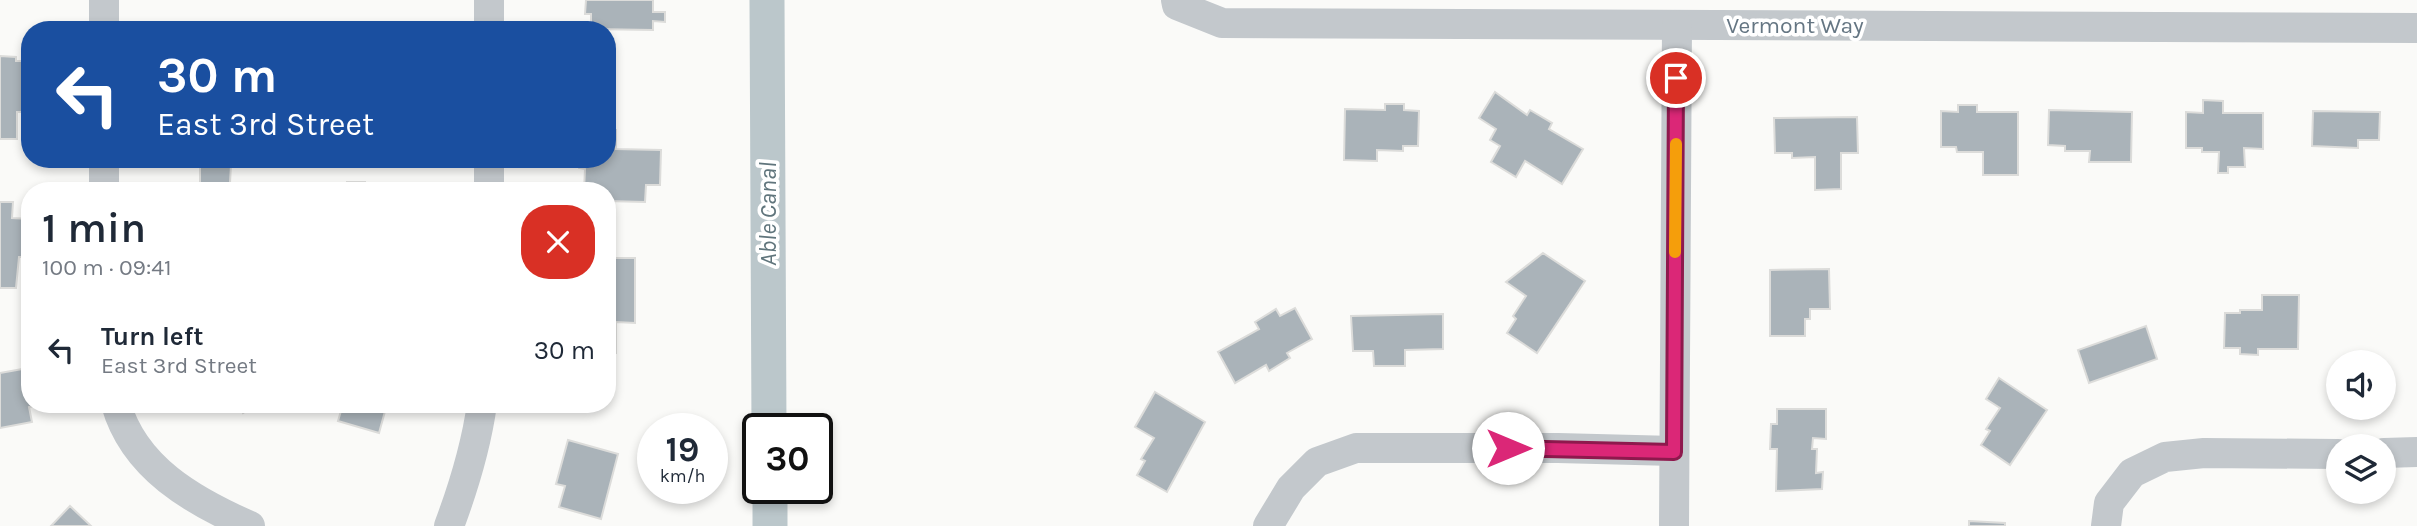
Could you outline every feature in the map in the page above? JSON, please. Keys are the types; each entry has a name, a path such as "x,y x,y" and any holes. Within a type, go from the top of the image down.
{"street":[{"path":"104,0 104,21"},
{"path":"489,0 489,21"},
{"name":"Vermont Way","path":"1177,2 1222,23 2417,28"},
{"path":"1674,526 1676,25"},
{"path":"118,413 121,423 148,462 182,491 250,526"},
{"path":"449,526 466,482 481,413"},
{"path":"1268,526 1291,488 1317,462 1356,449 1558,448 1674,452"},
{"path":"2396,453 2417,452"},
{"path":"2106,526 2109,503 2132,472 2165,457 2204,453 2326,454"}],"building":[{"path":"586,0 653,0 653,12 665,12 665,22 653,21 653,30 616,29 616,21 591,21 591,14 585,14"},
{"path":"0,56 16,57 16,61 21,61 21,112 17,112 17,139 0,139"},
{"path":"1495,92 1527,115 1530,110 1552,123 1549,129 1583,149 1562,184 1525,161 1516,177 1491,162 1500,146 1490,140 1496,129 1479,118"},
{"path":"2203,100 2223,101 2223,113 2263,113 2263,149 2244,148 2245,167 2228,167 2228,173 2218,173 2219,152 2186,148 2186,112 2203,113"},
{"path":"1385,104 1404,104 1404,110 1419,111 1418,146 1403,146 1403,151 1377,150 1377,161 1344,160 1345,109 1385,110"},
{"path":"1958,105 1977,105 1977,112 2018,112 2018,175 1983,175 1983,152 1957,152 1956,147 1941,147 1941,111 1958,112"},
{"path":"2049,110 2132,112 2131,162 2089,162 2090,151 2065,151 2065,146 2048,145"},
{"path":"2313,111 2380,112 2379,140 2358,140 2358,148 2312,146"},
{"path":"1857,117 1858,153 1841,153 1841,189 1815,190 1815,157 1792,158 1792,153 1775,153 1774,118"},
{"path":"616,149 661,150 660,185 646,185 645,202 616,201 616,182 584,182 585,169 579,168 616,168"},
{"path":"200,168 231,168 230,182 200,182"},
{"path":"0,202 13,202 12,218 21,218 21,257 16,288 0,288"},
{"path":"1543,253 1585,281 1537,353 1507,333 1516,319 1513,316 1526,296 1506,282"},
{"path":"616,258 635,258 635,323 616,322"},
{"path":"1829,269 1830,309 1810,309 1810,319 1805,319 1805,336 1770,336 1770,270"},
{"path":"2262,295 2299,295 2298,349 2258,349 2258,355 2240,354 2240,348 2224,348 2225,313 2262,310"},
{"path":"1295,308 1312,339 1287,353 1290,358 1269,371 1266,365 1235,383 1218,352 1259,329 1255,322 1276,309 1280,316"},
{"path":"1443,314 1443,349 1405,350 1405,366 1374,366 1373,351 1353,351 1351,316"},
{"path":"2146,326 2157,359 2089,383 2078,350"},
{"path":"21,369 21,413 30,413 32,422 0,428 0,373"},
{"path":"1999,378 2047,410 2010,465 1981,445 1990,431 1986,429 2000,408 1986,399"},
{"path":"1155,392 1205,422 1167,492 1137,475 1145,461 1141,459 1154,438 1135,427"},
{"path":"1777,409 1826,409 1826,439 1813,438 1812,449 1817,449 1816,473 1823,472 1822,489 1776,491 1777,449 1770,449 1771,424 1777,424"},
{"path":"340,413 385,413 379,433 338,421"},
{"path":"568,440 618,454 601,519 559,507 565,486 556,484"},
{"path":"70,506 91,526 51,526"},
{"path":"1969,521 2005,523 2005,526 1969,526"}],"waterway":[{"name":"Able Canal","path":"767,0 769,413"},
{"name":"Able Canal","path":"770,504 770,526"}],"slow traffic":[{"path":"1675,252 1676,144"}],"route":[{"path":"1508,448 1674,452 1676,78"}]}
